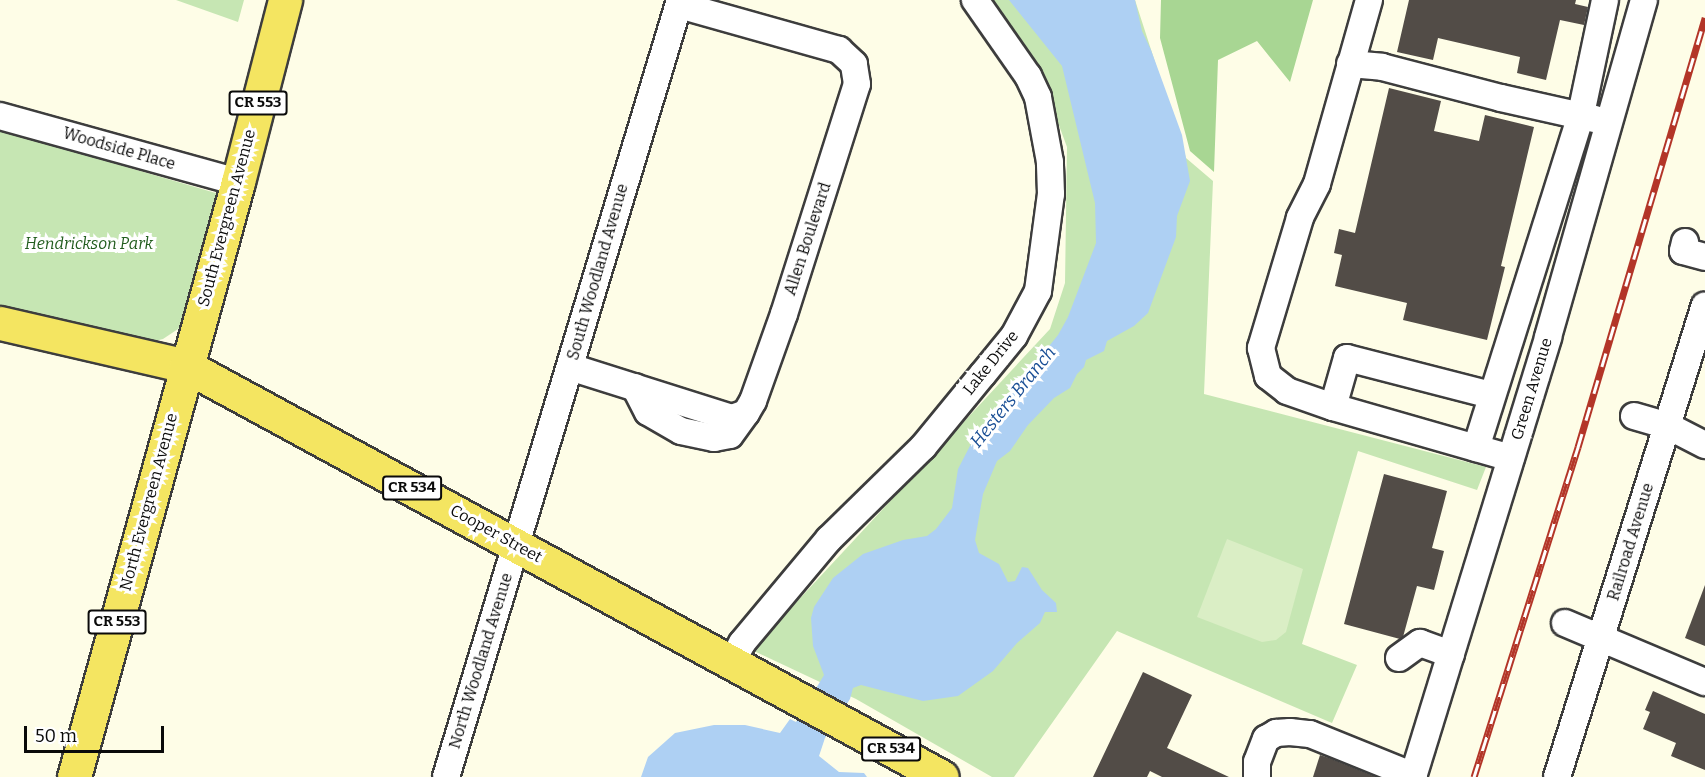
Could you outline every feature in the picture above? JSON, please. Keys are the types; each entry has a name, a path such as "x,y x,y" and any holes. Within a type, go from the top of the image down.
{"main road":[{"name":"South Evergreen Avenue","path":"186,366 238,182 285,0"},
{"name":"Cooper Street","path":"0,323 186,366 942,777"},
{"name":"North Evergreen Avenue","path":"74,777 186,366"}],"street":[{"name":"Lake Drive","path":"731,663 742,643 829,539 923,447 1014,336 1038,291 1051,194 1050,162 1038,97 1028,76 975,0"},
{"path":"1369,0 1317,184 1307,201 1261,348 1268,376 1287,391 1333,407 1511,458"},
{"path":"1476,448 1581,114 1605,0"},
{"name":"Green Avenue","path":"1414,777 1611,123 1644,0"},
{"name":"South Woodland Avenue","path":"517,545 679,2"},
{"name":"Allen Boulevard","path":"570,367 732,418 746,413 753,401 784,314 857,84 854,64 839,50 679,2"},
{"path":"1350,64 1382,67 1611,123"},
{"name":"Woodside Place","path":"0,116 238,182"},
{"name":"Railroad Avenue","path":"1557,777 1705,306"},
{"path":"1333,407 1347,358 1491,395"},
{"path":"1634,416 1668,426 1705,445"},
{"name":"North Woodland Avenue","path":"446,777 517,545"},
{"path":"1565,623 1705,682"},
{"path":"1399,658 1420,643 1451,654"},
{"path":"1257,777 1257,762 1266,739 1276,733 1290,732 1310,734 1414,777"}],"green space":[{"path":"176,0 244,0 238,22"},
{"path":"984,0 1135,0 1186,158 1213,181 1204,394 1486,467 1477,490 1358,451 1302,644 1357,665 1332,723 1117,631 1014,777 992,777 856,699 752,650 1050,329 1065,283 1067,147 1037,66"},
{"path":"1161,0 1313,0 1290,82 1257,41 1218,60 1214,172 1190,151 1160,38"},
{"name":"Hendrickson Park","path":"0,130 219,194 181,327 163,339 147,343 0,314"},
{"path":"1227,539 1303,569 1286,632 1276,640 1262,642 1197,617"}],"water":[{"name":"Hesters Branch","path":"1009,0 1135,0 1142,31 1182,135 1190,181 1177,216 1176,237 1148,313 1134,326 1107,341 1104,351 1086,360 1070,388 1054,398 1028,425 1010,451 997,461 983,494 975,540 979,553 999,564 1008,582 1015,581 1022,567 1028,568 1042,590 1056,603 1057,612 1045,612 1040,623 1017,643 993,671 958,696 923,701 861,685 853,688 850,699 825,738 819,756 839,772 864,773 867,777 641,777 648,757 675,733 714,725 745,725 780,733 790,719 796,722 824,675 813,646 811,618 814,607 833,578 863,554 903,540 927,536 936,529 952,508 958,469 972,442 1058,335 1068,317 1096,243 1095,203 1062,66"}],"building":[{"path":"1409,0 1576,0 1575,4 1588,7 1584,25 1560,20 1546,80 1517,73 1520,57 1438,38 1433,60 1397,52"},
{"path":"1389,88 1441,101 1434,131 1479,141 1485,115 1534,127 1501,266 1505,267 1487,340 1403,320 1407,303 1335,286 1342,255 1334,253 1339,229 1355,233"},
{"path":"1384,474 1447,491 1432,548 1444,551 1434,590 1417,586 1403,637 1400,639 1344,624"},
{"path":"1705,585 1705,646 1685,638"},
{"path":"1143,672 1192,695 1167,748 1229,777 1162,777 1150,771 1147,777 1093,777"},
{"path":"1653,691 1705,714 1705,770 1671,756 1676,743 1643,729 1650,712 1645,710"},
{"path":"1320,755 1329,758 1376,777 1313,777"}],"railway":[{"path":"1474,777 1578,447 1705,17"}]}
